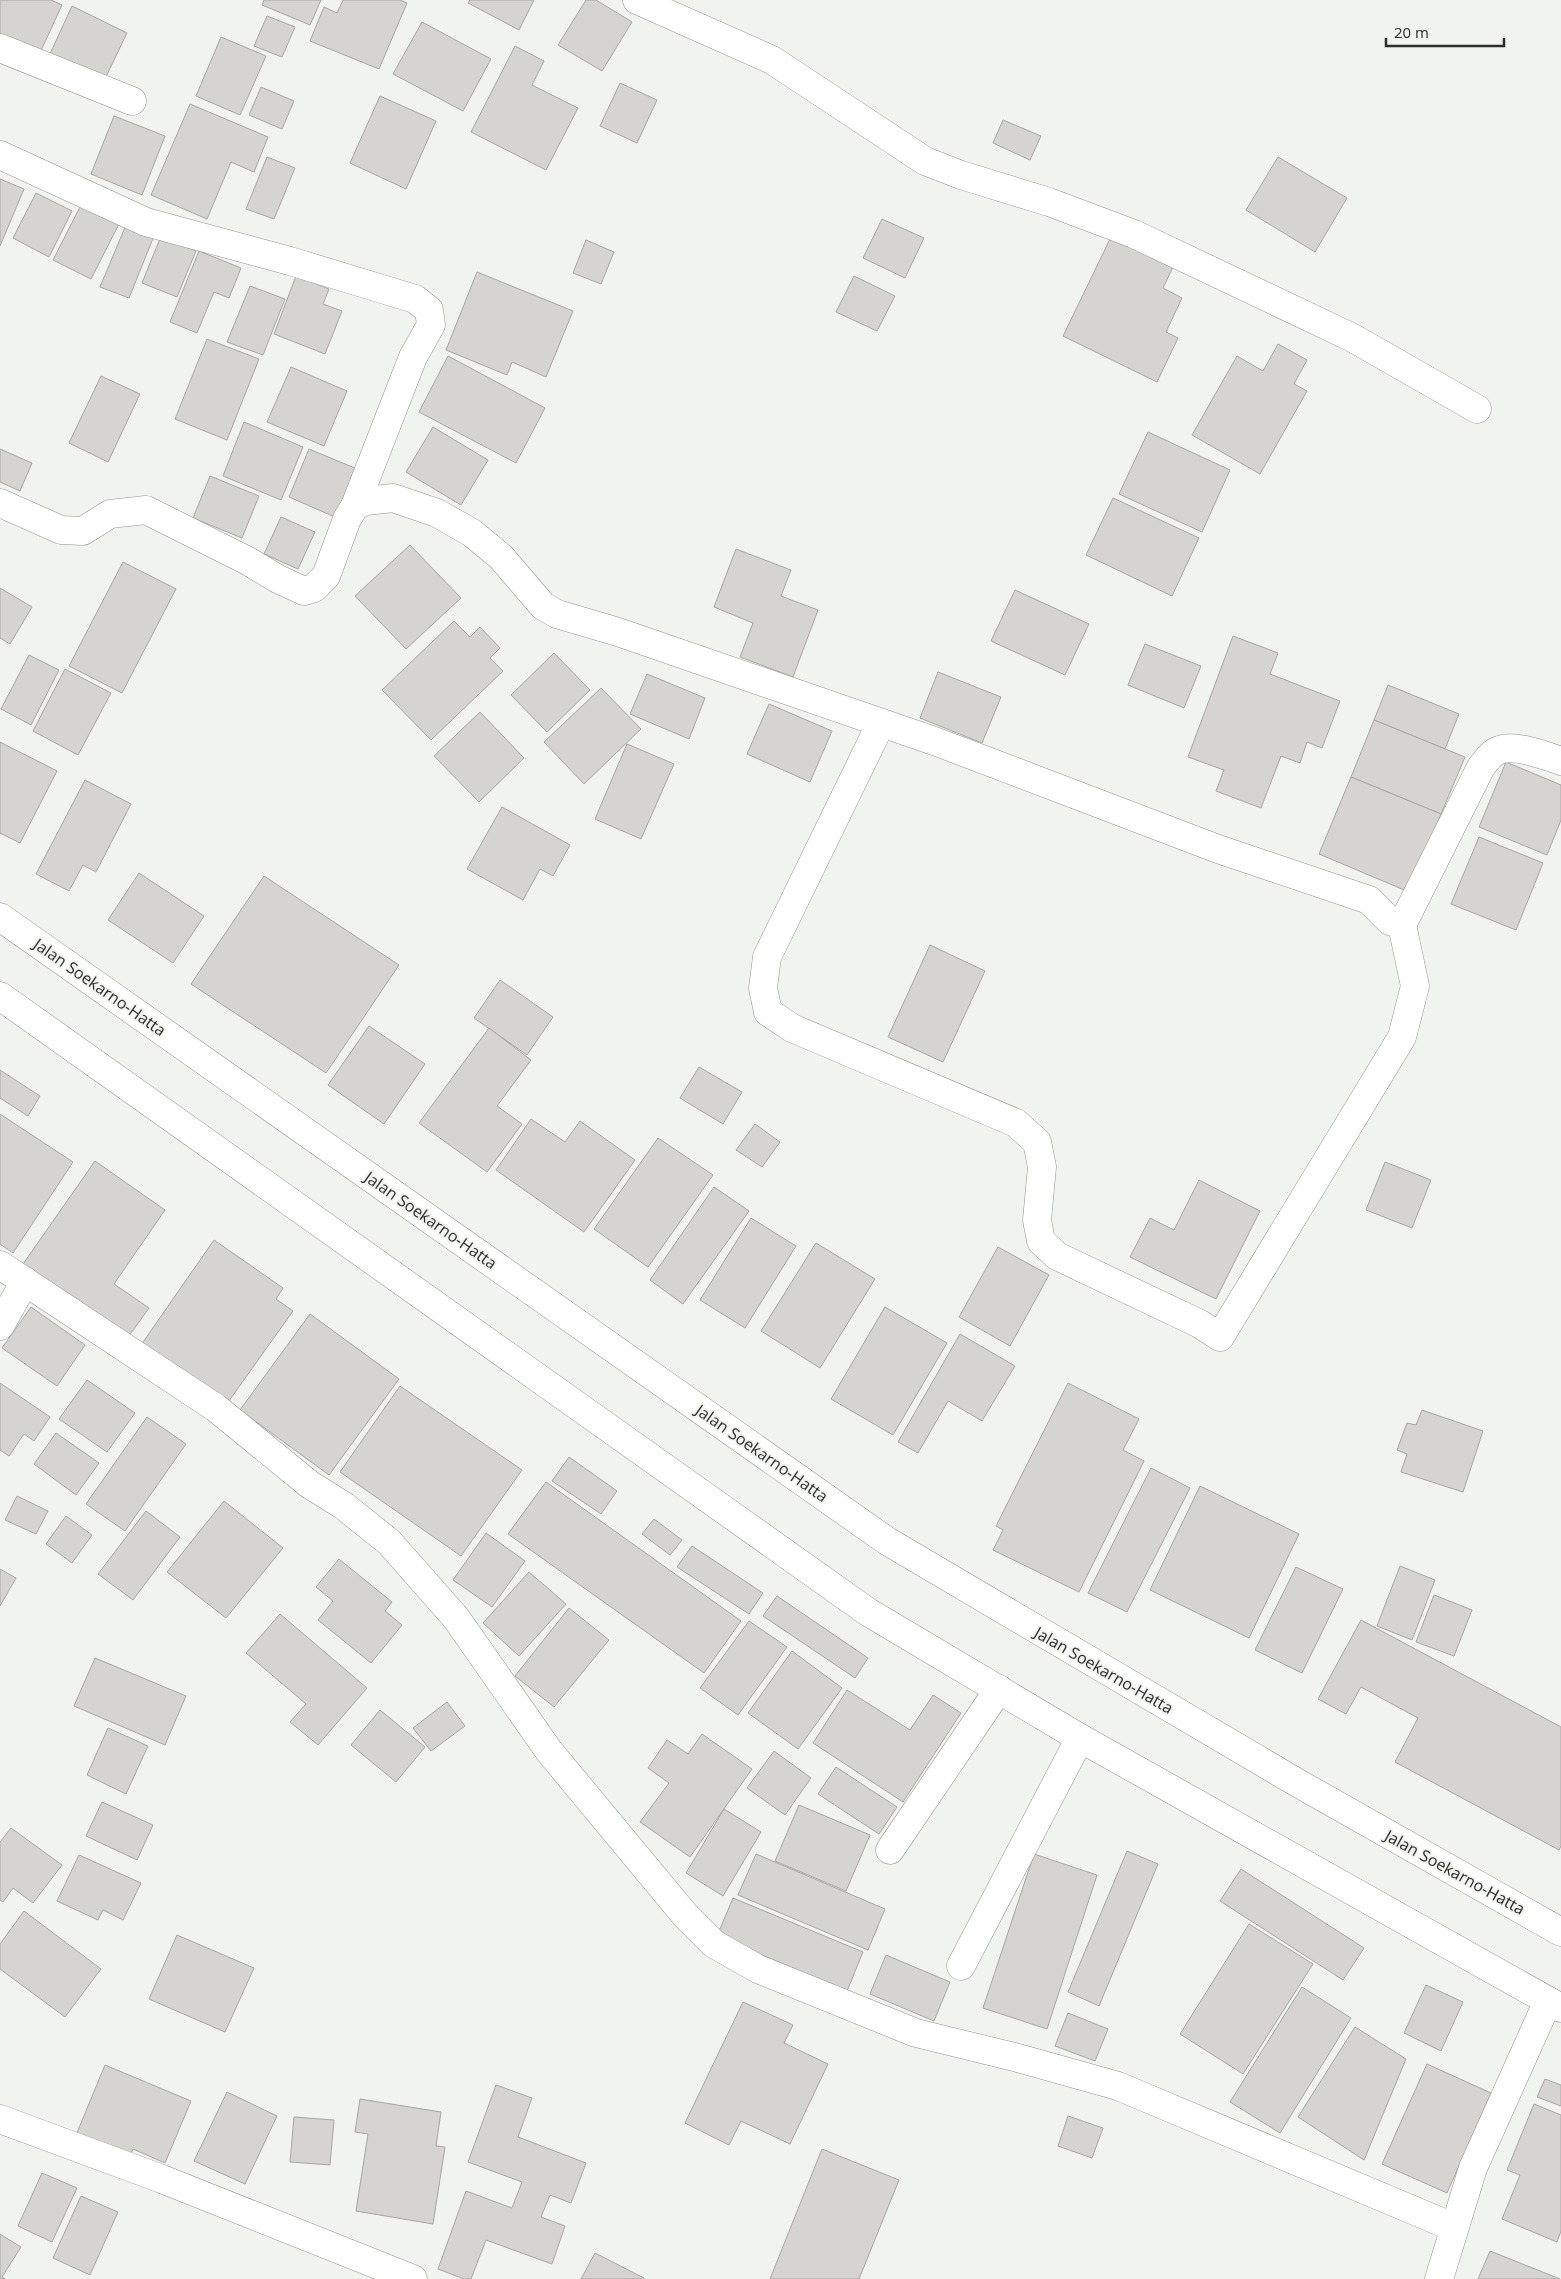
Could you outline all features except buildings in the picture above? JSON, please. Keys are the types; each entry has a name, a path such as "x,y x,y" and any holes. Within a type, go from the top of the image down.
{"main road":[{"path":"637,0 772,60 926,161 961,175 1049,202 1134,234 1354,338 1477,409"},
{"path":"0,48 132,101"},
{"path":"0,155 146,222 290,261 415,299 429,310 430,325 413,357 355,506 347,518 326,576 314,588 304,591 278,579 248,561 146,510 110,514 83,530 61,530 0,503"},
{"path":"355,506 366,501 393,498 437,513 472,533 502,557 543,606 557,614 618,632 881,723 1218,849 1369,900 1390,921 1402,925"},
{"path":"881,723 767,957 762,988 768,1012 792,1028 1016,1123 1037,1142 1039,1151 1042,1167 1037,1220 1041,1241 1058,1256 1200,1324 1220,1337 1402,1037 1415,986 1402,925 1481,767 1494,752 1505,748 1523,750 1561,761"},
{"name":"Jalan Soekarno-Hatta","path":"0,916 888,1541 1296,1782 1561,1932"},
{"path":"0,996 868,1612 1080,1738 1554,2004 1473,2168 1438,2279"},
{"path":"0,1265 216,1408 309,1484 344,1506 388,1542 456,1618 549,1751 685,1915 714,1944 758,1970 916,2033 1018,2058 1118,2086 1453,2227"},
{"path":"0,1326 25,1281"},
{"path":"890,1850 999,1689"},
{"path":"961,1966 1080,1738"},
{"path":"0,2119 162,2179 381,2273 413,2279"}]}
